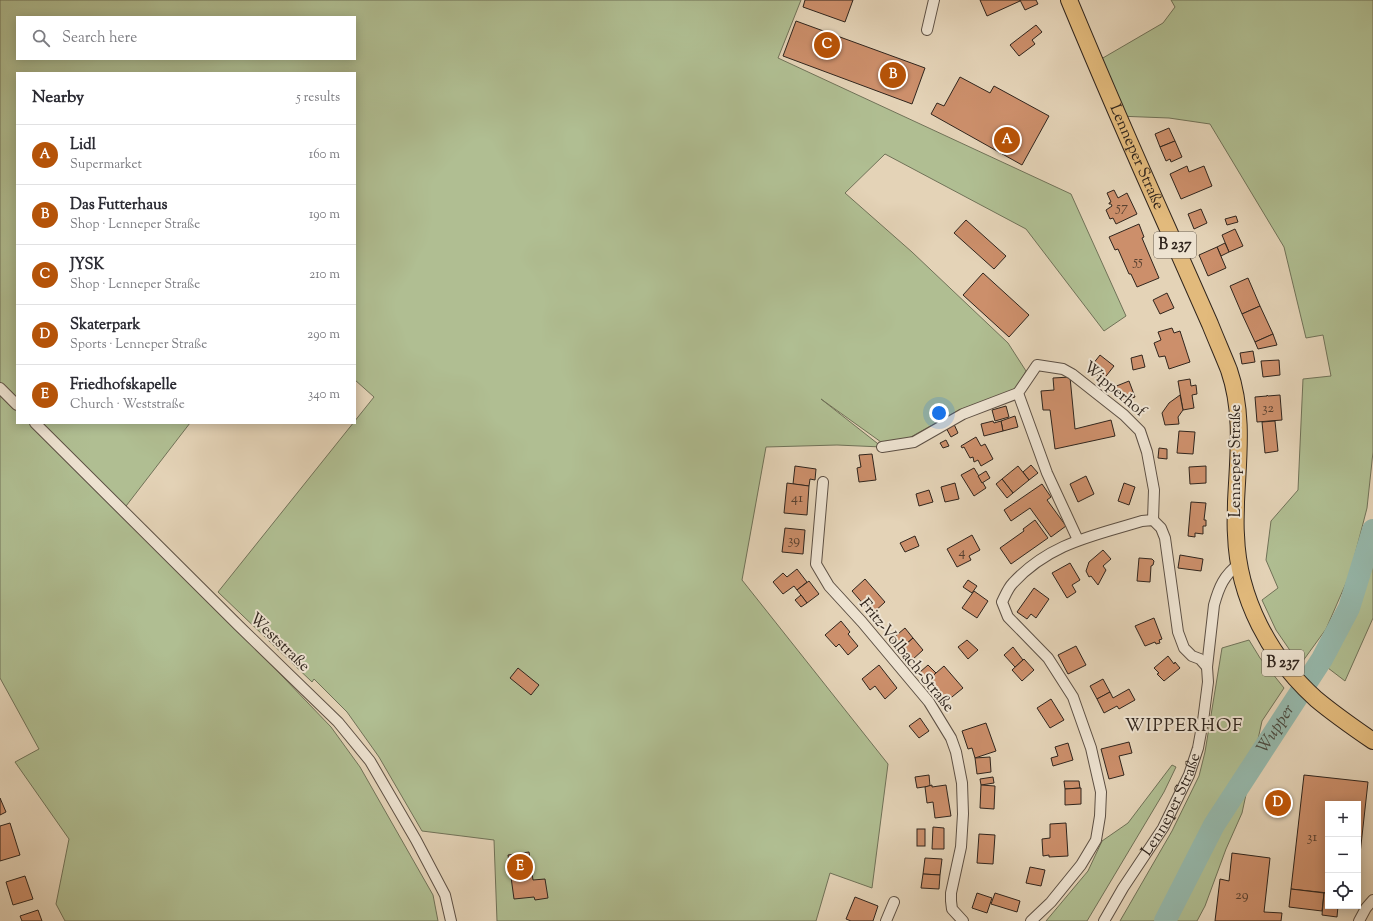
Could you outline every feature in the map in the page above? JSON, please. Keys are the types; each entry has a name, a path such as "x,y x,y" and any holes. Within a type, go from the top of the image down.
{"main road":[{"name":"Lenneper Straße","path":"1068,0 1197,294 1230,375 1237,399 1239,414 1236,535 1239,564"},
{"name":"B 237","path":"1239,564 1245,590 1250,603 1273,650 1289,671 1312,695 1373,741"}],"street":[{"path":"927,30 934,0"},
{"name":"Wipperhof","path":"1018,394 1037,364 1063,369 1072,374 1124,415 1140,431 1147,452 1154,490 1153,520"},
{"path":"0,388 16,404"},
{"path":"882,447 914,442 963,414 1018,394 1048,474 1078,540"},
{"name":"Weststraße","path":"36,424 239,626 338,722 370,761 418,844 445,895 451,921"},
{"name":"Fritz-Volbach-Straße","path":"823,482 816,564 829,586 862,622 929,702 951,738 956,752 962,783 964,814 961,847 951,893 951,901 952,909 963,921"},
{"path":"1031,921 1050,902 1081,865 1096,840 1100,816 1101,792 1091,748 1073,697 1048,658 1008,617 1002,602 1012,584 1034,565 1057,549 1078,540 1142,521 1153,520 1161,528 1165,538 1178,632 1184,648 1192,656 1200,659 1207,667"},
{"name":"Lenneper Straße","path":"1104,921 1123,888 1164,828 1189,776 1198,748 1203,721 1208,682 1207,667 1212,622 1217,595 1229,572 1239,564"},
{"path":"1360,921 1366,908 1373,900"},
{"path":"886,921 894,902"}],"green space":[{"path":"0,0 801,0 778,58 1071,194 1126,316 1104,331 1026,229 885,154 845,193 912,252 1008,343 1026,371 1015,390 959,410 909,438 881,442 821,399 882,447 837,445 766,447 742,580 888,764 872,888 830,873 816,921 497,921 494,840 422,831 379,757 347,712 314,679 312,682 218,592 352,424 356,424 356,420 374,397 356,381 356,72 16,72 16,404 0,388"},
{"path":"1171,0 1373,0 1373,452 1367,508 1350,574 1326,629 1300,665 1276,630 1262,600 1278,588 1266,560 1271,521 1298,490 1303,379 1331,376 1323,335 1306,338 1284,247 1210,124 1169,118 1117,116 1096,62 1163,23 1175,7"},
{"path":"0,389 16,405 16,424 189,424 123,510 331,727 360,767 433,895 438,921 65,921 56,904 69,839 15,762 39,749 0,678"},
{"path":"1373,562 1373,618 1345,681 1328,668 1340,643"},
{"path":"1249,640 1260,658 1284,688 1262,721 1242,813 1226,849 1205,906 1197,921 1120,921 1172,831 1199,776 1205,752 1222,648"},
{"path":"1172,765 1176,767 1164,792 1087,921 1046,921 1088,871 1102,841 1128,823"}],"building":[{"path":"805,0 853,0 845,22 803,7"},
{"path":"980,0 1020,0 1020,1 987,16"},
{"path":"1020,0 1036,0 1038,4 1025,10"},
{"path":"796,21 925,68 912,104 783,56"},
{"path":"1036,25 1042,32 1032,40 1035,44 1019,56 1010,45"},
{"path":"960,77 990,93 994,86 1049,116 1022,165 931,114 937,103 944,106"},
{"path":"1169,128 1175,141 1160,147 1155,134"},
{"path":"1175,141 1182,157 1171,162 1170,159 1166,161 1160,147"},
{"path":"1187,166 1189,172 1204,166 1212,186 1181,199 1170,174"},
{"path":"1114,190 1118,198 1127,193 1137,214 1116,224 1113,218 1110,219 1106,210 1112,206 1109,204 1111,202 1107,193"},
{"path":"1201,209 1207,223 1194,229 1188,214"},
{"path":"1236,216 1238,222 1227,225 1225,219"},
{"path":"966,220 1006,256 994,269 954,233"},
{"path":"1139,224 1144,237 1142,238 1159,278 1137,287 1131,274 1129,274 1118,249 1115,250 1109,237"},
{"path":"1235,229 1243,246 1229,252 1222,235"},
{"path":"1225,243 1229,252 1221,256 1217,247"},
{"path":"1217,247 1226,268 1208,276 1199,255"},
{"path":"983,273 1029,315 1009,337 963,295"},
{"path":"1248,278 1260,306 1242,314 1230,286"},
{"path":"1167,293 1174,308 1160,314 1153,300"},
{"path":"1260,306 1273,334 1255,342 1242,314"},
{"path":"1172,328 1174,333 1180,331 1190,362 1169,369 1165,356 1159,357 1154,343 1161,340 1158,332"},
{"path":"1273,334 1277,345 1258,349 1255,342"},
{"path":"1253,351 1255,362 1242,364 1240,353"},
{"path":"1100,355 1114,366 1103,380 1089,369"},
{"path":"1142,355 1145,367 1133,370 1131,358"},
{"path":"1279,360 1280,375 1263,377 1261,361"},
{"path":"1070,377 1075,429 1111,420 1115,436 1055,449 1050,410 1043,410 1041,391 1054,390 1053,378"},
{"path":"1190,379 1191,386 1196,385 1197,394 1192,395 1194,408 1183,410 1178,381"},
{"path":"1129,381 1135,397 1121,402 1114,387"},
{"path":"1180,395 1183,410 1178,417 1179,424 1165,425 1162,413 1169,403"},
{"path":"1280,395 1282,420 1257,422 1255,397"},
{"path":"1006,406 1009,417 995,421 992,410"},
{"path":"1015,416 1018,427 1003,431 1001,421"},
{"path":"993,421 994,423 1001,421 1003,431 984,436 981,424"},
{"path":"1275,421 1278,451 1265,453 1262,422"},
{"path":"953,422 958,433 951,437 945,426"},
{"path":"1179,431 1195,432 1193,454 1177,453"},
{"path":"976,437 981,446 985,444 993,459 981,466 978,460 974,462 973,457 970,458 964,447 962,448 961,446"},
{"path":"946,440 949,446 943,448 940,443"},
{"path":"1159,448 1167,449 1167,459 1158,458"},
{"path":"872,454 876,480 859,482 857,468 861,467 859,455"},
{"path":"1031,465 1038,473 1029,480 1023,472"},
{"path":"795,466 816,469 815,480 810,479 809,486 793,484"},
{"path":"1018,466 1029,480 1013,493 1002,479"},
{"path":"1206,466 1206,483 1190,484 1189,467"},
{"path":"974,468 986,488 974,496 961,475"},
{"path":"986,471 990,478 982,483 978,476"},
{"path":"1086,476 1094,494 1078,502 1070,484"},
{"path":"1002,479 1013,493 1007,498 996,484"},
{"path":"787,483 809,486 807,515 784,513"},
{"path":"955,483 959,499 945,502 941,487"},
{"path":"1124,483 1135,487 1129,505 1118,501"},
{"path":"1042,484 1051,497 1047,500 1066,526 1051,537 1030,508 1011,521 1004,510"},
{"path":"929,490 933,502 919,506 916,494"},
{"path":"1191,502 1206,503 1204,520 1206,520 1206,526 1203,526 1203,534 1195,533 1195,537 1188,536"},
{"path":"1035,520 1048,538 1011,564 1000,548 1024,531 1023,529"},
{"path":"785,528 805,530 803,554 782,552"},
{"path":"972,535 980,550 969,556 971,560 957,567 947,549"},
{"path":"915,536 919,546 905,552 900,543"},
{"path":"1103,550 1111,559 1103,566 1106,570 1098,585 1091,576 1089,577 1086,571 1089,562"},
{"path":"1180,555 1203,559 1201,571 1178,568"},
{"path":"1139,558 1152,559 1154,561 1153,565 1151,566 1150,582 1137,581"},
{"path":"1070,563 1080,580 1072,585 1076,592 1067,598 1052,573"},
{"path":"797,569 807,582 797,590 794,586 783,594 773,582 783,573 787,577"},
{"path":"865,579 885,602 872,614 852,591"},
{"path":"968,580 977,586 972,593 963,587"},
{"path":"809,581 819,594 807,603 797,590"},
{"path":"1034,588 1049,599 1036,618 1031,614 1027,619 1017,612"},
{"path":"974,591 988,601 977,618 962,608"},
{"path":"801,595 807,603 801,607 795,600"},
{"path":"1154,618 1162,639 1159,640 1160,643 1156,644 1155,642 1145,646 1135,626"},
{"path":"841,621 850,632 848,634 858,646 848,655 839,644 836,647 825,635"},
{"path":"905,628 913,638 900,649 892,639"},
{"path":"913,638 923,650 912,660 902,648"},
{"path":"967,640 978,650 968,659 958,647"},
{"path":"1076,646 1086,665 1068,674 1058,655"},
{"path":"1013,647 1023,660 1015,667 1004,655"},
{"path":"1168,656 1174,664 1175,662 1180,668 1164,681 1157,674 1159,673 1154,668"},
{"path":"1024,659 1034,670 1022,681 1012,670"},
{"path":"879,665 897,688 885,699 875,686 870,690 862,679"},
{"path":"928,665 936,673 928,680 920,672"},
{"path":"944,666 963,688 947,701 928,680"},
{"path":"518,668 539,685 531,695 510,678"},
{"path":"1103,679 1110,692 1097,699 1090,686"},
{"path":"1129,689 1135,700 1119,709 1117,706 1104,713 1097,699 1110,692 1113,698"},
{"path":"1051,699 1064,720 1050,728 1037,708"},
{"path":"920,718 929,731 919,738 909,726"},
{"path":"986,723 996,751 975,758 972,748 968,749 962,731"},
{"path":"1129,742 1132,753 1119,756 1124,775 1109,779 1101,749"},
{"path":"1068,743 1073,760 1053,766 1051,758 1058,756 1055,747"},
{"path":"990,757 991,772 977,774 975,758"},
{"path":"929,775 930,786 917,788 915,777"},
{"path":"1304,775 1368,782 1361,845 1361,801 1325,801 1325,893 1291,889"},
{"path":"993,777 994,783 981,785 980,779"},
{"path":"1064,781 1079,781 1080,788 1065,789"},
{"path":"932,785 932,787 946,785 951,816 935,818 933,802 927,803 925,787"},
{"path":"981,785 995,786 994,809 980,808"},
{"path":"1081,788 1081,804 1065,805 1065,789"},
{"path":"0,798 6,812 0,815"},
{"path":"10,823 20,855 0,861 0,826"},
{"path":"1066,823 1068,856 1043,856 1042,839 1050,838 1050,824"},
{"path":"933,827 944,828 944,849 932,849"},
{"path":"917,829 925,829 925,846 917,846"},
{"path":"979,834 995,835 993,864 977,863"},
{"path":"529,852 533,880 545,879 548,898 535,900 534,897 514,899 508,855"},
{"path":"1232,853 1270,858 1264,912 1282,913 1281,921 1215,921 1220,879 1229,881"},
{"path":"925,858 942,859 940,875 923,874"},
{"path":"1030,867 1045,870 1041,886 1026,883"},
{"path":"923,874 940,875 939,889 921,888"},
{"path":"25,876 33,899 13,905 6,882"},
{"path":"1291,889 1324,893 1322,911 1289,907"},
{"path":"977,893 992,898 987,913 972,908"},
{"path":"995,893 1020,901 1017,912 991,904"},
{"path":"1325,893 1325,909 1338,909 1337,917 1322,915"},
{"path":"855,897 878,906 873,921 851,921 846,919"},
{"path":"38,910 42,921 22,921 20,916"}],"waterway":[{"name":"Wupper","path":"1165,921 1214,825 1322,659 1349,608 1373,530"}],"place":[{"name":"JYSK","path":"827,45"},
{"name":"Das Futterhaus","path":"893,75"},
{"name":"Lidl","path":"1007,140"},
{"name":"Skaterpark","path":"1278,803"},
{"name":"Friedhofskapelle","path":"520,867"}],"district":[{"name":"WIPPERHOF","path":"1184,727"}]}
